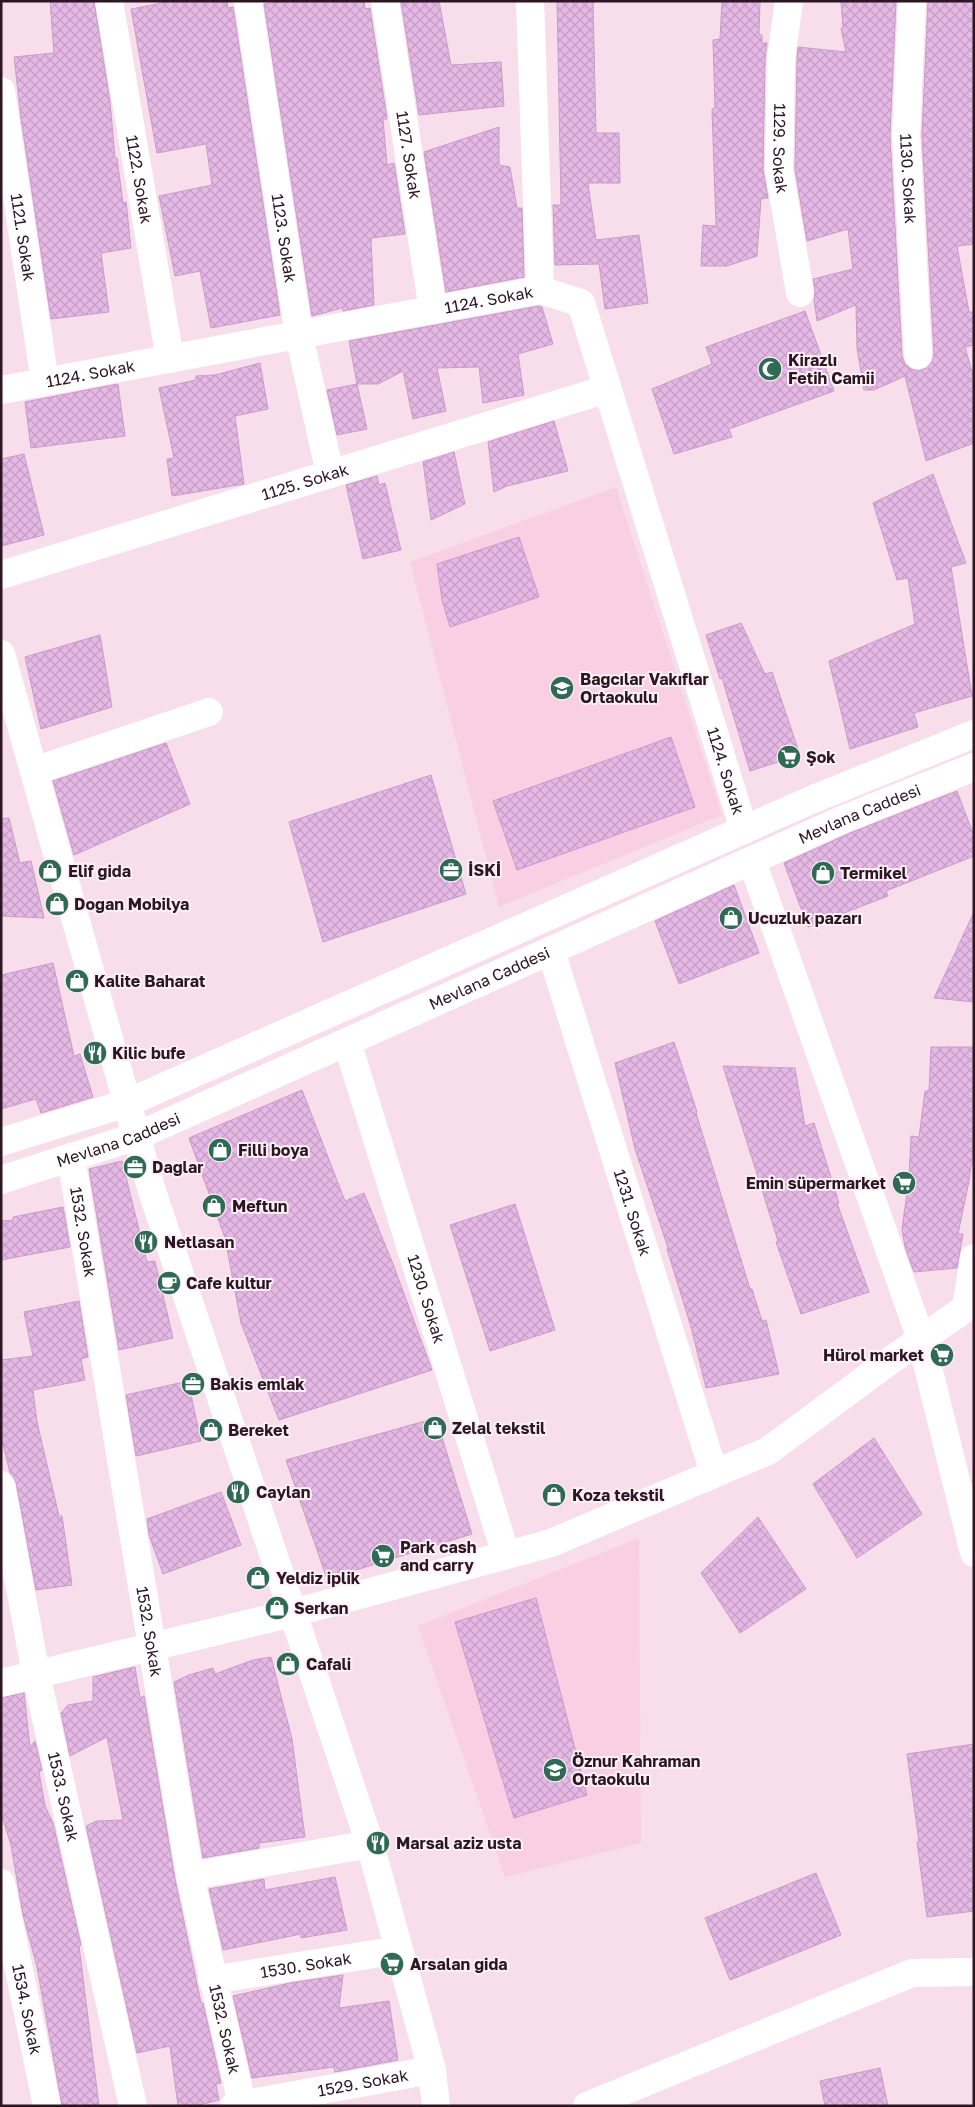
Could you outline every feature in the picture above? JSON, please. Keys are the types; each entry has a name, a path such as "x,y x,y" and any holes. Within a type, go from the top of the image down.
{"street":[{"name":"1122. Sokak","path":"109,1 170,359"},
{"name":"1123. Sokak","path":"248,1 299,335 330,474"},
{"name":"1127. Sokak","path":"386,1 433,310"},
{"path":"530,1 540,290"},
{"name":"1129. Sokak","path":"789,1 781,59 778,170 800,293"},
{"name":"1130. Sokak","path":"912,1 906,135 918,355"},
{"name":"1121. Sokak","path":"1,91 45,382"},
{"name":"1124. Sokak","path":"1,390 540,290 581,303 744,830"},
{"name":"1125. Sokak","path":"1,575 607,389"},
{"path":"2,660 151,1188 370,1844 432,2070 436,2106"},
{"path":"34,771 209,712"},
{"name":"Mevlana Caddesi","path":"1,1142 127,1103 811,800 974,734"},
{"name":"Mevlana Caddesi","path":"1,1180 136,1136 844,819 974,767"},
{"path":"752,861 921,1339 974,1553"},
{"name":"1231. Sokak","path":"551,951 714,1473"},
{"name":"1230. Sokak","path":"348,1042 506,1556"},
{"name":"1532. Sokak","path":"72,1157 190,1876 238,2105"},
{"path":"1,1683 293,1613 551,1544 768,1450 921,1339 970,1306 974,1258"},
{"name":"1533. Sokak","path":"1,1485 36,1674 133,2106"},
{"path":"190,1876 370,1844"},
{"name":"1534. Sokak","path":"1,1883 47,2106"},
{"name":"1530. Sokak","path":"212,1980 399,1950"},
{"path":"587,2106 912,1974 974,1972"},
{"name":"1529. Sokak","path":"238,2105 432,2070"}],"shaded area":[{"name":"Bağcılar Vakıflar Ortaokulu","path":"616,487 722,815 499,907 410,562"},
{"name":"Öznur Kahraman Ortaokulu","path":"639,1538 641,1843 505,1877 418,1626"}],"building":[{"path":"50,1 94,1 110,102 115,158 117,158 123,203 126,202 131,248 101,253 109,312 51,319 21,118 14,57 54,53"},
{"path":"172,1 227,1 228,8 233,7 280,315 211,328 200,271 175,276 159,196 212,185 206,144 157,153 131,9"},
{"path":"289,1 364,1 365,9 370,8 387,119 383,119 387,165 394,163 405,234 371,238 374,305 343,311 342,308 312,316 264,4"},
{"path":"439,1 451,65 501,62 504,106 419,115 401,2"},
{"path":"557,1 593,1 596,133 619,133 620,183 588,183 596,240 639,235 648,303 605,309 599,264 555,265 553,205 561,205"},
{"path":"722,1 760,1 759,35 762,35 762,43 767,43 763,170 768,198 761,199 757,256 727,266 701,266 703,225 716,226 712,109 715,108 713,40 720,39"},
{"path":"841,1 896,1 890,136 902,356 905,364 911,369 918,371 927,368 932,362 934,354 922,135 928,1 974,1 974,244 957,246 969,312 972,312 974,324 974,345 965,347 974,379 974,443 926,461 905,376 874,390 864,390 857,348 856,305 817,321 813,279 853,269 848,229 807,241 795,169 797,60 798,47 846,52 841,28 843,28"},
{"path":"499,127 499,165 510,167 517,208 522,208 524,277 446,292 424,152"},
{"path":"539,306 542,307 553,344 518,354 524,395 483,403 479,367 437,368 446,411 413,419 403,371 378,384 357,384 349,341"},
{"name":"Kirazlı Fetih Camii","path":"805,311 834,391 729,429 732,437 674,454 652,389 712,364 706,347"},
{"path":"260,363 268,409 235,416 244,484 172,496 167,459 174,458 159,388 196,380 196,376 215,375"},
{"path":"118,384 125,436 31,448 25,402"},
{"path":"357,384 367,429 337,435 327,390"},
{"path":"554,421 568,471 507,486 494,492 488,442"},
{"path":"454,452 465,504 431,520 423,462"},
{"path":"24,454 44,535 1,546 1,459"},
{"path":"933,474 966,563 951,567 972,696 914,713 918,727 850,749 829,661 915,624 908,578 897,580 873,503"},
{"path":"377,476 379,485 385,483 401,550 363,559 346,485"},
{"path":"519,537 539,597 450,627 442,600 437,564"},
{"path":"741,623 765,674 772,672 800,755 750,771 722,678 720,679 706,635"},
{"path":"100,635 112,707 41,729 25,657"},
{"path":"671,737 695,807 517,870 493,801"},
{"path":"166,743 190,804 74,855 53,781"},
{"path":"431,775 466,894 323,942 289,822"},
{"path":"957,791 974,836 974,856 886,891 888,896 808,927 784,863 850,833"},
{"path":"9,818 20,863 31,861 44,918 1,916 1,819"},
{"path":"734,885 759,953 679,984 655,921"},
{"path":"974,912 974,1002 934,998"},
{"path":"53,963 74,1056 80,1054 93,1097 41,1113 36,1099 1,1109 1,975"},
{"path":"674,1042 750,1289 752,1289 762,1321 766,1320 779,1374 706,1388 691,1327 668,1248 635,1149 615,1063"},
{"path":"931,1047 974,1047 974,1144 969,1181 958,1234 963,1234 957,1268 914,1272 905,1247 902,1229 909,1178 911,1136 919,1137 925,1091 929,1091"},
{"path":"723,1066 795,1068 805,1126 814,1123 839,1203 837,1203 869,1292 801,1314 776,1242 778,1241"},
{"path":"302,1090 345,1201 364,1193 393,1264 432,1370 279,1420 241,1323 225,1238 189,1138"},
{"path":"122,1161 147,1262 155,1261 173,1338 119,1350 89,1169"},
{"path":"515,1204 555,1330 490,1351 450,1225"},
{"path":"63,1207 70,1247 1,1260 1,1221 13,1220 13,1217"},
{"path":"79,1301 88,1357 81,1359 85,1380 33,1390 37,1422 59,1516 62,1516 72,1585 36,1590 16,1482 10,1473 1,1436 1,1360 33,1356 24,1312"},
{"path":"188,1381 201,1441 136,1456 126,1395"},
{"path":"436,1418 472,1534 327,1579 286,1460"},
{"path":"874,1438 922,1514 857,1558 813,1484"},
{"path":"221,1492 241,1545 163,1574 149,1535 147,1519"},
{"path":"758,1517 806,1589 740,1633 701,1573"},
{"path":"536,1598 587,1795 514,1818 455,1622"},
{"path":"271,1657 292,1739 305,1837 259,1843 259,1848 203,1858 174,1682 189,1675 213,1668 215,1674 253,1660"},
{"path":"135,1667 140,1698 144,1696 175,1879 201,2003 203,2003 221,2083 216,2084 219,2100 195,2106 178,2106 170,2046 137,2053 86,1826 97,1821 123,1820 107,1737 70,1756 61,1713 68,1705 93,1701 93,1677"},
{"path":"24,1693 30,1747 35,1741 42,1770 39,1772 45,1806 53,1823 81,1945 79,1946 99,2106 62,2106 37,1967 23,1915 11,1845 1,1813 1,1698"},
{"path":"974,1744 974,1911 927,1917 907,1754"},
{"path":"816,1873 841,1935 730,1980 705,1918"},
{"path":"335,1877 347,1930 301,1938 301,1934 223,1950 209,1889 264,1879 265,1890"},
{"path":"343,1975 339,2008 389,2001 398,2060 335,2072 334,2067 252,2078 233,1996 290,1983"},
{"path":"880,2068 888,2106 825,2106 820,2081"}],"place":[{"name":"Kirazlı Fetih Camii","path":"770,369"},
{"name":"Bağcılar Vakıflar Ortaokulu","path":"562,688"},
{"name":"Şok","path":"789,757"},
{"name":"İSKİ","path":"451,870"},
{"name":"Elif gida","path":"50,871"},
{"name":"Termikel","path":"823,873"},
{"name":"Doğan Mobilya","path":"57,904"},
{"name":"Ucuzluk pazarı","path":"731,918"},
{"name":"Kalite Baharat","path":"77,981"},
{"name":"Kilic bufe","path":"95,1053"},
{"name":"Filli boya","path":"220,1150"},
{"name":"Daglar","path":"135,1167"},
{"name":"Emin süpermarket","path":"904,1183"},
{"name":"Meftun","path":"214,1206"},
{"name":"Netlasan","path":"146,1242"},
{"name":"Cafe kultur","path":"169,1283"},
{"name":"Hürol market","path":"942,1355"},
{"name":"Bakis emlak","path":"193,1384"},
{"name":"Zelal tekstil","path":"435,1428"},
{"name":"Bereket","path":"211,1430"},
{"name":"Caylan","path":"238,1492"},
{"name":"Koza tekstil","path":"554,1495"},
{"name":"Park cash and carry","path":"383,1556"},
{"name":"Yeldiz iplik","path":"258,1578"},
{"name":"Serkan","path":"277,1608"},
{"name":"Cafali","path":"288,1664"},
{"name":"Öznur Kahraman Ortaokulu","path":"555,1770"},
{"name":"Marsal aziz usta","path":"378,1843"},
{"name":"Arsalan gida","path":"392,1964"}]}
